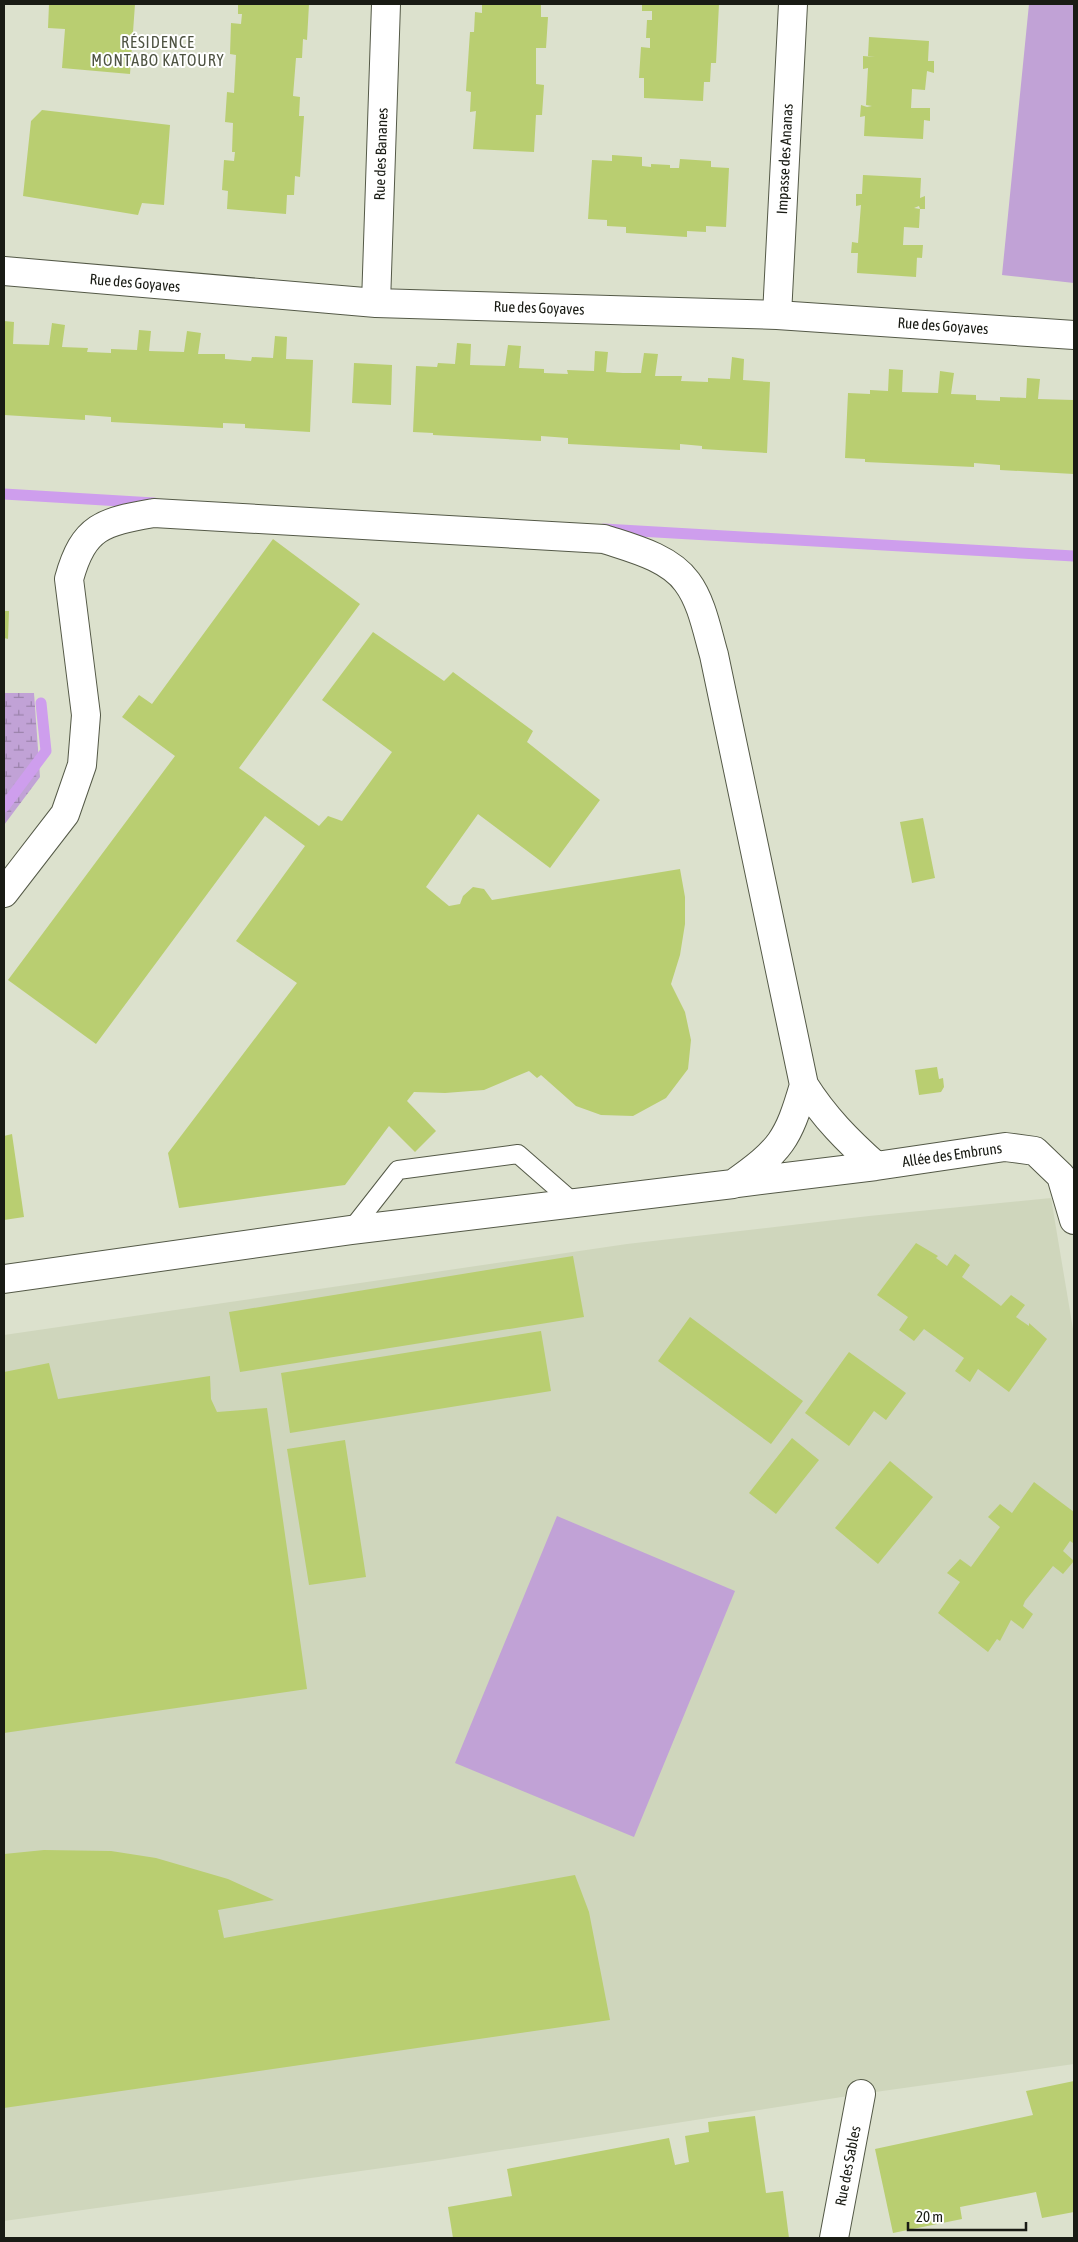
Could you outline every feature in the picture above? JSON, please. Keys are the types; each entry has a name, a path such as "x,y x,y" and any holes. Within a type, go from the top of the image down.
{"street":[{"name":"Rue des Bananes","path":"376,303 386,4"},
{"name":"Impasse des Ananas","path":"777,315 793,4"},
{"name":"Rue des Goyaves","path":"4,271 376,303 777,315 1074,335"},
{"path":"4,893 65,814 82,765 86,715 69,579 75,558 83,542 97,529 113,521 154,513 604,539 654,558 671,568 686,582 699,607 714,655 804,1085 816,1104 838,1131 876,1166"},
{"path":"733,1184 767,1160 777,1148 794,1118 804,1085"},
{"name":"Allée des Embruns","path":"4,1279 351,1230 876,1166 1005,1147 1036,1151 1061,1176 1074,1220"},
{"name":"Rue des Sables","path":"834,2238 861,2094"}],"lane":[{"path":"351,1230 398,1170 518,1154 574,1203"}],"shaded area":[{"path":"1051,1198 1074,1335 1074,2064 861,2094 432,2161 4,2221 4,1335 627,1244 869,1216"}],"green space":[{"path":"1029,4 1074,4 1074,283 1002,275"},
{"path":"4,693 34,693 40,777 4,825"},
{"path":"557,1516 735,1591 634,1837 455,1763"}],"building":[{"path":"49,4 135,4 130,74 62,68 65,29 48,28"},
{"path":"238,4 309,4 307,40 303,39 302,58 296,58 293,96 300,97 299,116 304,116 300,177 295,176 294,195 287,195 286,214 227,209 228,191 222,190 224,160 234,161 235,152 232,152 233,123 225,122 227,92 234,93 236,55 230,54 231,23 241,24 242,14 238,14"},
{"path":"482,4 541,4 541,17 548,17 546,48 536,48 536,84 544,85 542,115 536,115 534,152 473,149 476,111 470,112 471,92 466,91 470,32 474,32 475,12 482,13"},
{"path":"642,4 719,4 716,63 711,63 710,82 704,82 703,101 644,98 644,78 639,78 641,47 650,48 650,38 646,38 647,20 652,20 652,11 642,11"},
{"path":"869,37 929,41 928,61 934,61 934,73 927,71 925,90 912,89 911,108 930,108 930,121 924,120 923,139 864,136 865,116 860,117 861,105 872,106 866,105 868,68 863,69 863,56 875,57 868,56"},
{"path":"42,110 170,125 164,205 142,203 138,215 23,196 31,121"},
{"path":"612,155 642,157 642,166 651,167 651,164 670,165 670,168 679,168 680,159 711,161 711,167 729,168 726,227 706,226 706,232 687,231 687,237 626,233 626,227 607,226 607,220 588,219 592,160 612,161"},
{"path":"863,175 921,178 920,198 925,196 925,209 920,209 919,228 904,227 903,245 923,245 922,258 917,258 916,277 857,273 858,253 851,253 852,242 858,243 861,205 856,206 856,194 862,194"},
{"path":"4,321 14,322 13,344 49,345 52,323 65,325 62,347 88,348 87,352 111,353 111,349 137,350 139,330 151,331 149,351 184,352 187,331 201,333 198,354 225,354 225,359 251,361 252,357 273,358 275,336 287,337 286,359 313,360 310,432 245,428 245,424 223,423 223,428 111,422 111,417 85,415 85,420 4,415"},
{"path":"457,343 471,344 470,365 505,366 508,345 521,346 519,368 544,369 544,373 568,374 567,370 594,371 595,351 608,352 606,372 641,373 644,353 658,354 655,376 682,376 681,381 708,382 708,378 730,379 732,357 744,359 743,380 770,382 767,453 702,449 702,446 680,444 680,450 568,444 568,438 541,436 541,441 433,435 433,433 413,432 416,366 437,367 438,363 455,364"},
{"path":"354,363 392,365 391,405 352,403"},
{"path":"889,369 903,370 902,392 938,393 940,371 954,373 951,394 976,395 976,400 1000,401 1000,397 1026,398 1027,378 1040,379 1038,399 1074,400 1074,474 1000,470 1000,465 974,463 974,467 865,462 865,459 845,458 848,393 870,394 870,390 888,391"},
{"path":"273,539 360,604 239,768 319,826 328,816 342,821 392,752 322,700 373,632 444,681 453,672 533,731 527,742 600,800 550,868 478,814 426,887 449,906 460,904 463,896 473,887 484,889 492,900 680,869 685,897 685,924 680,955 671,984 685,1012 691,1040 688,1069 666,1098 633,1116 601,1115 576,1106 541,1075 537,1078 529,1071 484,1090 445,1093 414,1092 407,1101 436,1131 415,1152 389,1126 345,1185 179,1208 168,1153 297,983 236,941 305,846 265,816 96,1044 8,980 175,756 122,717 139,695 152,704"},
{"path":"4,611 9,611 8,639 4,638"},
{"path":"923,818 935,878 912,883 900,822"},
{"path":"937,1067 939,1079 943,1078 944,1087 941,1092 919,1095 915,1070"},
{"path":"12,1134 24,1217 4,1220 4,1136"},
{"path":"916,1243 938,1256 936,1258 947,1266 955,1254 970,1265 962,1277 1001,1306 1011,1295 1025,1305 1016,1317 1029,1326 1029,1323 1047,1339 1009,1392 978,1369 970,1382 955,1371 964,1358 924,1329 914,1341 899,1330 908,1317 877,1295"},
{"path":"573,1256 584,1317 240,1372 229,1312"},
{"path":"690,1317 803,1401 771,1444 658,1361"},
{"path":"541,1331 551,1391 290,1433 281,1373"},
{"path":"849,1352 906,1393 886,1420 874,1411 849,1446 805,1413"},
{"path":"49,1363 58,1399 210,1376 211,1399 217,1412 267,1408 307,1689 4,1733 4,1372"},
{"path":"792,1438 819,1460 776,1514 749,1493"},
{"path":"345,1440 366,1577 309,1585 287,1449"},
{"path":"890,1461 933,1497 878,1564 835,1528"},
{"path":"1034,1482 1074,1512 1074,1540 1073,1543 1070,1541 1063,1551 1074,1561 1063,1574 1053,1566 1025,1601 1023,1606 1033,1614 1023,1629 1011,1620 1000,1641 997,1639 988,1652 938,1613 960,1582 947,1573 960,1559 971,1567 1000,1527 988,1517 1000,1504 1012,1513"},
{"path":"44,1850 111,1851 156,1858 228,1879 274,1900 218,1910 224,1938 575,1875 589,1912 610,2020 4,2108 4,1854"},
{"path":"1074,2081 1074,2212 1042,2218 1036,2192 960,2207 962,2219 893,2233 875,2149 1033,2115 1026,2091"},
{"path":"755,2116 766,2193 783,2191 789,2238 453,2238 448,2207 512,2196 507,2169 669,2138 675,2165 689,2162 685,2136 709,2132 708,2122"}],"waterway":[{"path":"4,494 154,503"},
{"path":"604,529 1074,556"},
{"path":"4,807 46,751 41,703"}],"district":[{"name":"RÉSIDENCE MONTABO KATOURY","path":"158,51"}]}
